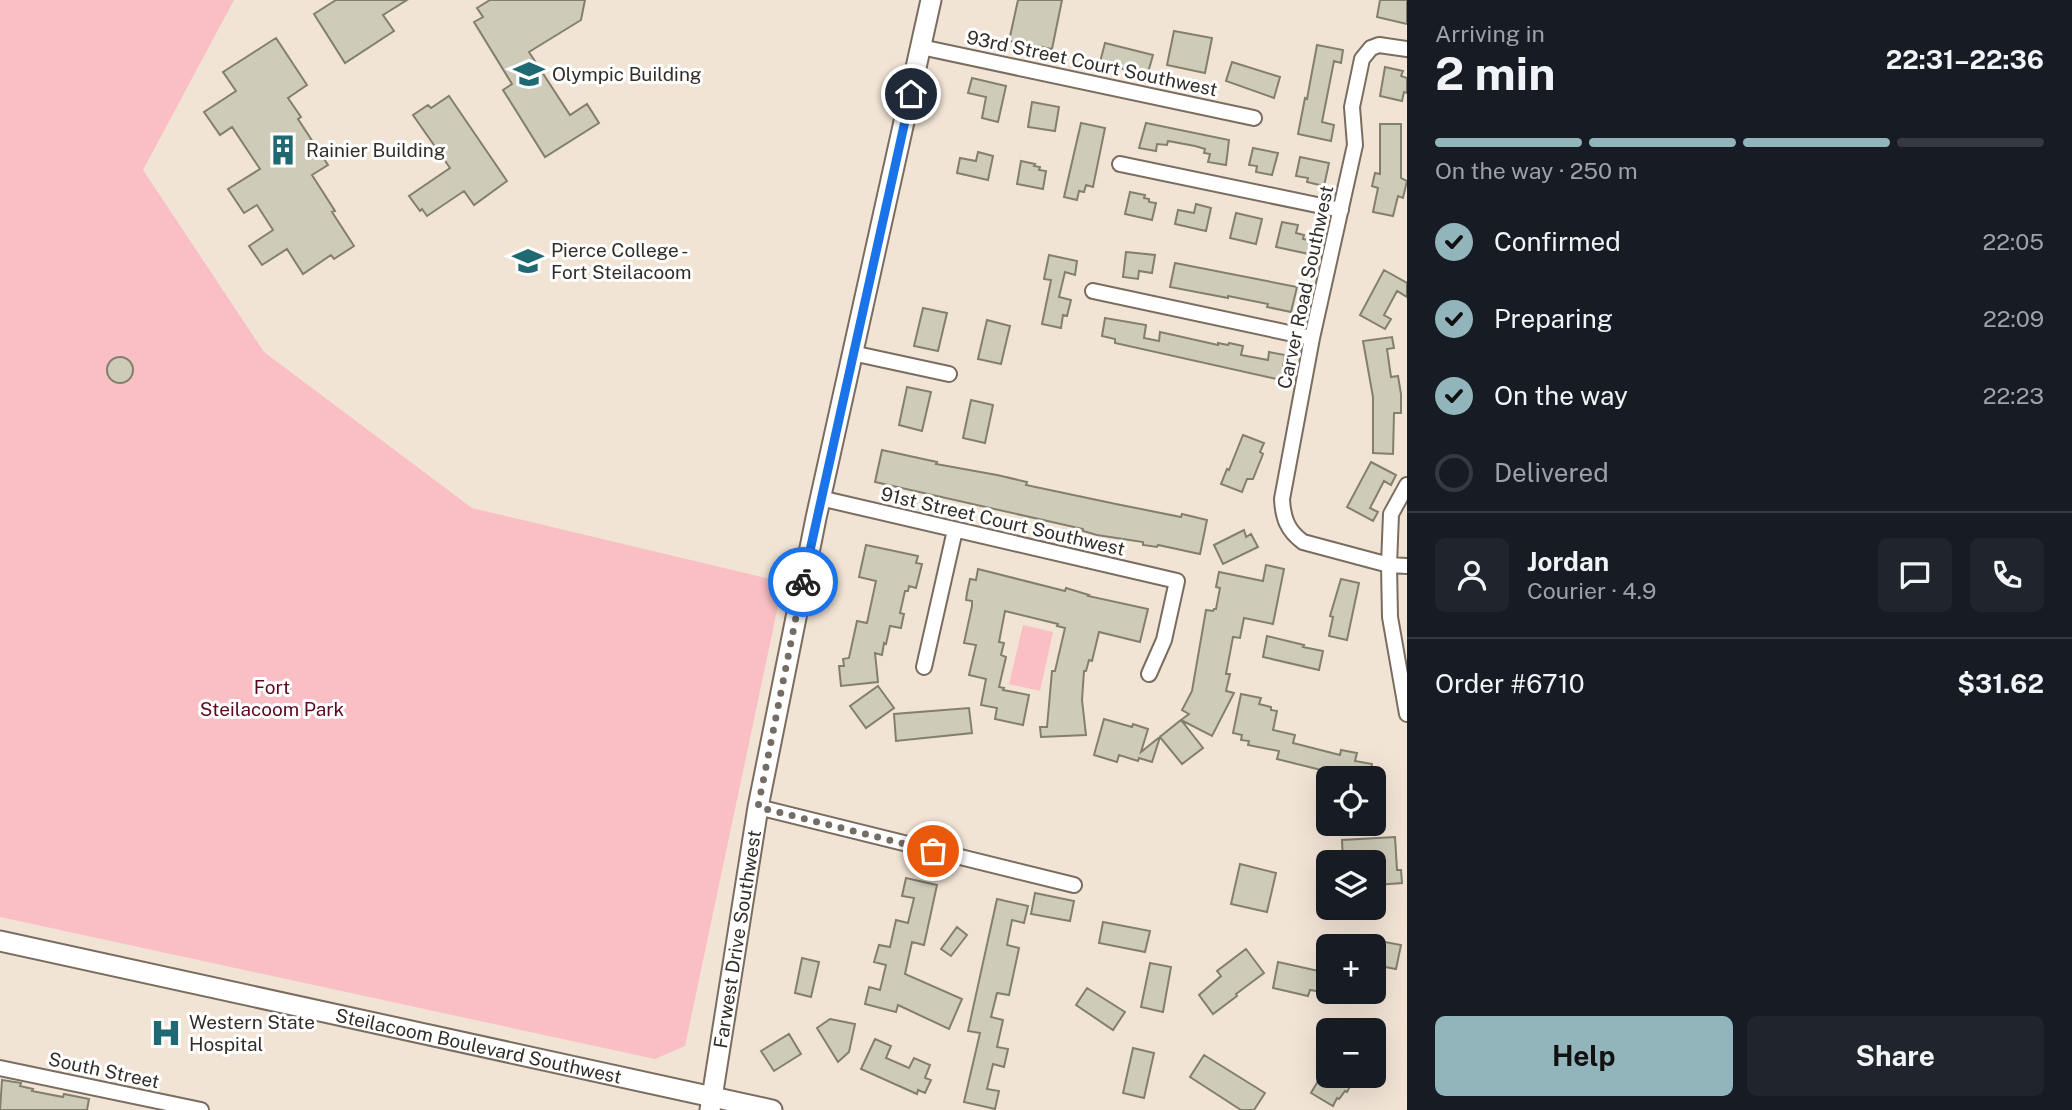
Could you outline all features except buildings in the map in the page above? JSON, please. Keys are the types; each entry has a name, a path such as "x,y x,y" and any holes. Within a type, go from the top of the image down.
{"street":[{"name":"Farwest Drive Southwest","path":"711,1103 758,807 820,498 931,0"},
{"name":"Carver Road Southwest","path":"1389,565 1311,546 1294,535 1285,523 1282,499 1312,338 1355,145 1352,107 1362,59 1371,48 1384,44 1407,49"},
{"name":"93rd Street Court Southwest","path":"921,47 1254,118"},
{"path":"1120,164 1341,210"},
{"path":"1093,291 1312,338"},
{"path":"852,353 949,374"},
{"path":"1407,485 1391,514 1389,565 1390,617 1407,714"},
{"name":"91st Street Court Southwest","path":"820,498 1177,581 1164,640 1149,674"},
{"path":"924,667 955,530"},
{"path":"1389,565 1407,566"},
{"path":"758,807 1074,885"},
{"name":"Steilacoom Boulevard Southwest","path":"0,941 711,1103 772,1110"},
{"name":"South Street","path":"0,1068 201,1110"}],"green space":[{"name":"Fort Steilacoom Park","path":"0,0 234,0 143,170 264,352 472,508 783,582 685,1046 655,1059 0,917"},
{"path":"1023,625 1053,632 1040,691 1009,684"}],"way so far":[{"path":"803,582 758,807 933,851"}],"place":[{"name":"Olympic Building","path":"529,74"},
{"name":"Rainier Building","path":"283,150"},
{"name":"Pierce College - Fort Steilacoom","path":"528,261"},
{"name":"Western State Hospital","path":"166,1033"}],"route":[{"path":"803,582 911,94"}]}
